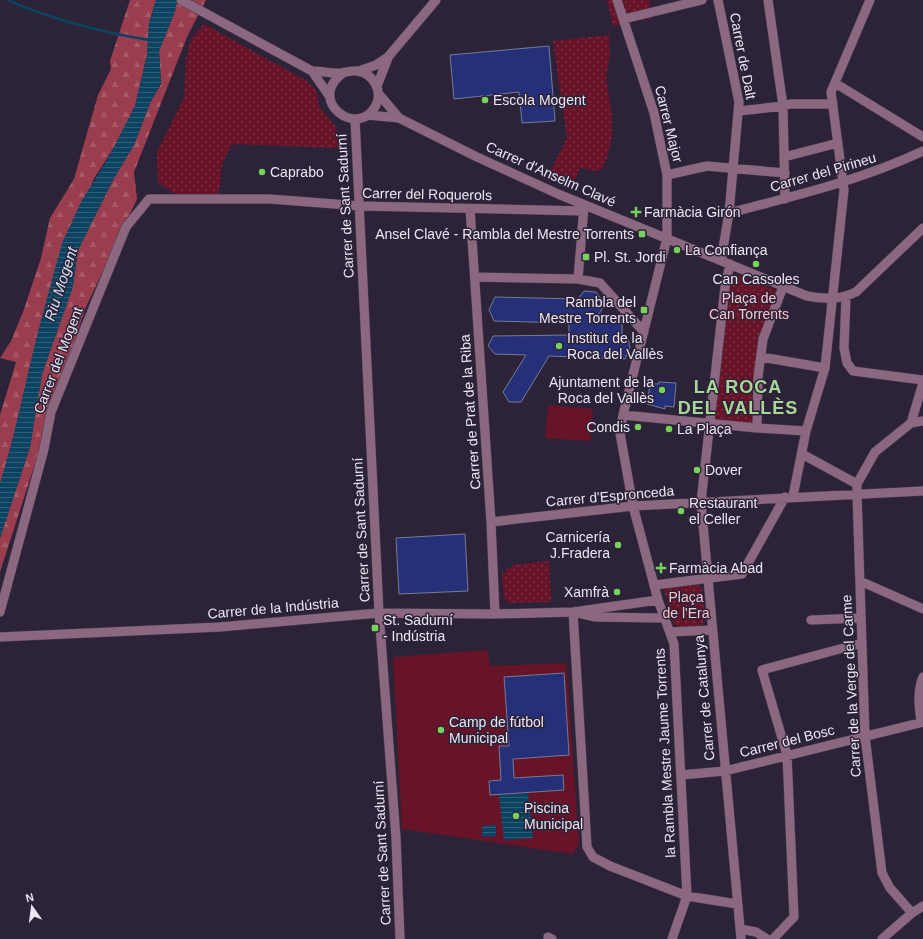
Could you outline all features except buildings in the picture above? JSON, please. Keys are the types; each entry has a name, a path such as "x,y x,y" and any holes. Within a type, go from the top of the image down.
{"street":[{"path":"181,0 312,71 343,73 359,71 376,65 388,57 436,0"},
{"path":"624,19 702,0"},
{"name":"Carrer de Dalt","path":"718,0 739,102 725,262"},
{"path":"768,0 783,106 785,199"},
{"path":"655,585 708,577 742,574 789,496 802,454 806,431 825,368 833,298 844,190 831,92 870,0"},
{"name":"Carrer Major","path":"618,4 654,113 667,176 667,238"},
{"path":"368,115 375,107 378,90 388,57"},
{"path":"312,71 330,99 332,105 340,115 355,119 368,115 399,118"},
{"path":"359,71 371,78 399,118"},
{"path":"330,99 332,84 343,73"},
{"path":"835,83 923,137"},
{"path":"739,111 790,104 833,104"},
{"name":"Carrer d'Anselm Clavé","path":"399,118 584,208 667,238 806,296 833,298 846,297 856,292 923,228"},
{"name":"Carrer de Sant Sadurní","path":"355,119 379,613 396,838 400,939"},
{"path":"784,157 838,143"},
{"name":"Carrer del Pirineu","path":"729,213 785,199 888,168 923,151"},
{"path":"667,176 707,166 784,173"},
{"name":"Carrer del Roquerols","path":"149,199 270,199 360,206 470,209 584,208"},
{"name":"Carrer del Mogent","path":"0,612 44,449 50,412 126,228 149,199"},
{"path":"578,279 584,208"},
{"name":"Carrer de Prat de la Riba","path":"470,209 491,522 495,614"},
{"name":"la Rambla Mestre Jaume Torrents","path":"667,238 623,415 620,433 633,506 658,600 674,644 687,896 672,939"},
{"name":"Carrer de Catalunya","path":"725,262 725,286 701,502 741,939"},
{"path":"475,277 578,279 600,283 644,332"},
{"path":"757,428 758,377 763,339 783,287"},
{"path":"846,297 844,348 847,364 854,371 923,381 911,423"},
{"path":"761,357 825,368"},
{"path":"623,415 757,428 806,431"},
{"path":"802,454 857,489 875,452 911,423 923,421"},
{"name":"Carrer d'Espronceda","path":"491,522 633,506 789,496 857,489 923,491"},
{"name":"Carrer de la Verge del Carme","path":"857,489 865,736 882,873 890,888 912,913"},
{"path":"860,581 923,609"},
{"name":"Carrer de la Indústria","path":"0,637 220,627 379,613 495,614 573,612 658,600"},
{"path":"573,612 588,847 593,857 610,866 687,896 737,904"},
{"name":"Carrer de la Indústria","path":"573,612 596,617 664,617"},
{"path":"811,620 861,618"},
{"path":"670,632 713,633"},
{"path":"773,939 794,917 786,755 762,670 862,643"},
{"path":"922,722 919,706 920,685 923,677"},
{"name":"Carrer del Bosc","path":"681,774 725,771 922,722"},
{"path":"882,939 912,913 923,906"},
{"path":"740,929 756,932 767,939"}],"green space":[{"path":"130,0 156,0 149,23 147,55 135,106 118,141 93,180 0,484 0,415 16,362 0,358 11,341 23,312 41,258 50,218 74,179 98,95 111,69 110,61"},
{"path":"177,0 206,0 187,37 134,172 137,199 85,309 0,572 0,538 30,447 42,374 73,286 78,250 114,178 134,145 150,103 161,84 159,51 175,11"},
{"path":"607,0 649,0 652,18 613,26"},
{"path":"204,24 307,81 317,92 319,107 336,127 338,148 232,144 222,164 218,194 176,194 158,183 157,152 184,98 186,60 191,39"},
{"path":"609,35 610,53 606,77 612,116 612,137 607,158 601,170 597,171 580,168 571,189 547,178 567,138 553,41"},
{"name":"Plaça de Can Torrents","path":"737,275 781,292 763,339 754,427 711,422 729,281"},
{"path":"548,405 593,409 591,441 545,438"},
{"path":"549,561 551,602 509,603 504,597 502,573 507,572 506,568 512,568 512,565"},
{"name":"Plaça de l'Era","path":"697,585 702,589 705,620 701,626 681,628 674,624 664,590 666,588"},
{"path":"487,650 490,666 566,663 579,844 573,854 402,829 393,657"}],"water":[{"name":"Riu Mogent","path":"156,0 177,0 175,11 159,51 161,84 150,103 134,145 114,178 78,250 73,286 42,374 30,447 0,538 0,484 13,437 37,335 62,243 82,200 108,158 135,106 147,55 149,23"},
{"name":"Piscina Municipal","path":"528,793 533,838 504,840 499,795"},
{"path":"496,825 496,836 482,837 482,826"}],"waterway":[{"path":"8,0 42,14 77,24 149,40"}],"place":[{"name":"Escola Mogent","path":"485,100"},
{"name":"Caprabo","path":"262,172"},
{"name":"Farmàcia Girón","path":"636,212"},
{"name":"Ansel Clavé - Rambla del Mestre Torrents","path":"642,234"},
{"name":"La Confiança","path":"677,250"},
{"name":"Pl. St. Jordi","path":"586,257"},
{"name":"Can Cassoles","path":"756,264"},
{"name":"Rambla del Mestre Torrents","path":"644,310"},
{"name":"Institut de la Roca del Vallès","path":"559,346"},
{"name":"Ajuntament de la Roca del Vallès","path":"662,390"},
{"name":"Condis","path":"638,427"},
{"name":"La Plaça","path":"669,429"},
{"name":"Dover","path":"697,470"},
{"name":"Restaurant el Celler","path":"681,511"},
{"name":"Carnicería J.Fradera","path":"618,545"},
{"name":"Farmàcia Abad","path":"661,568"},
{"name":"Xamfrà","path":"617,592"},
{"name":"St. Sadurní - Indústria","path":"375,628"},
{"name":"Camp de fútbol Municipal","path":"441,730"},
{"name":"Piscina Municipal","path":"516,816"}],"district":[{"name":"LA ROCA DEL VALLÈS","path":"738,397"}]}
